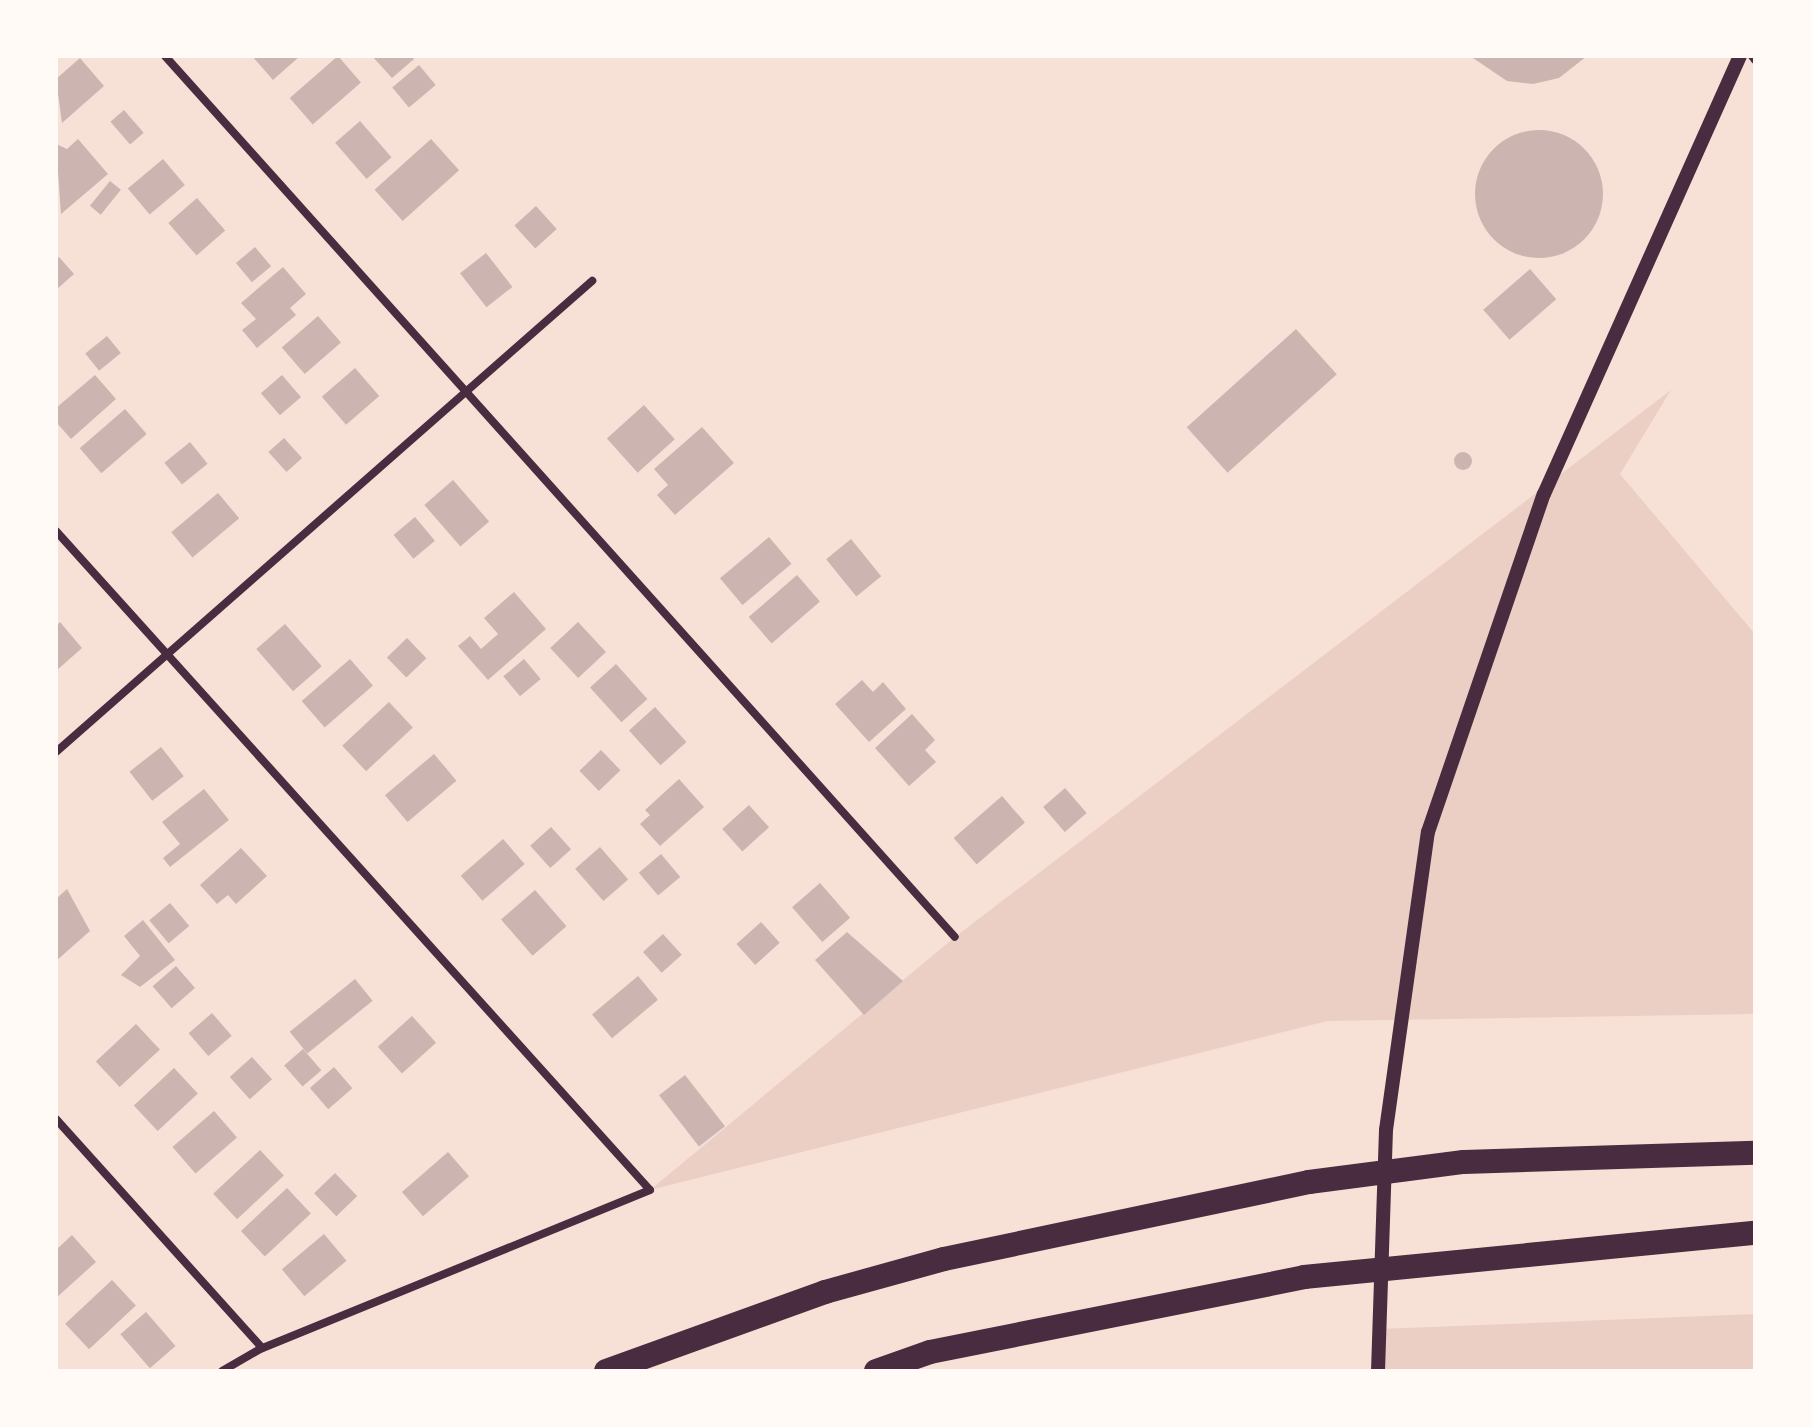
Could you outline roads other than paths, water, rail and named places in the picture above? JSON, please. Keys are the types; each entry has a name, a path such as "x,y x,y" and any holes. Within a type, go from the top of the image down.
{"highway":[{"path":"606,1371 825,1292 944,1259 1309,1182 1464,1162 1755,1153"},
{"path":"876,1371 930,1352 1304,1277 1459,1257 1755,1233"}],"street":[{"path":"165,56 955,937"},
{"path":"1378,1371 1386,1130 1428,832 1544,494 1740,56"},
{"path":"56,752 592,281"},
{"path":"56,531 165,656 650,1190 262,1348 222,1371"},
{"path":"56,1119 262,1348"}]}
